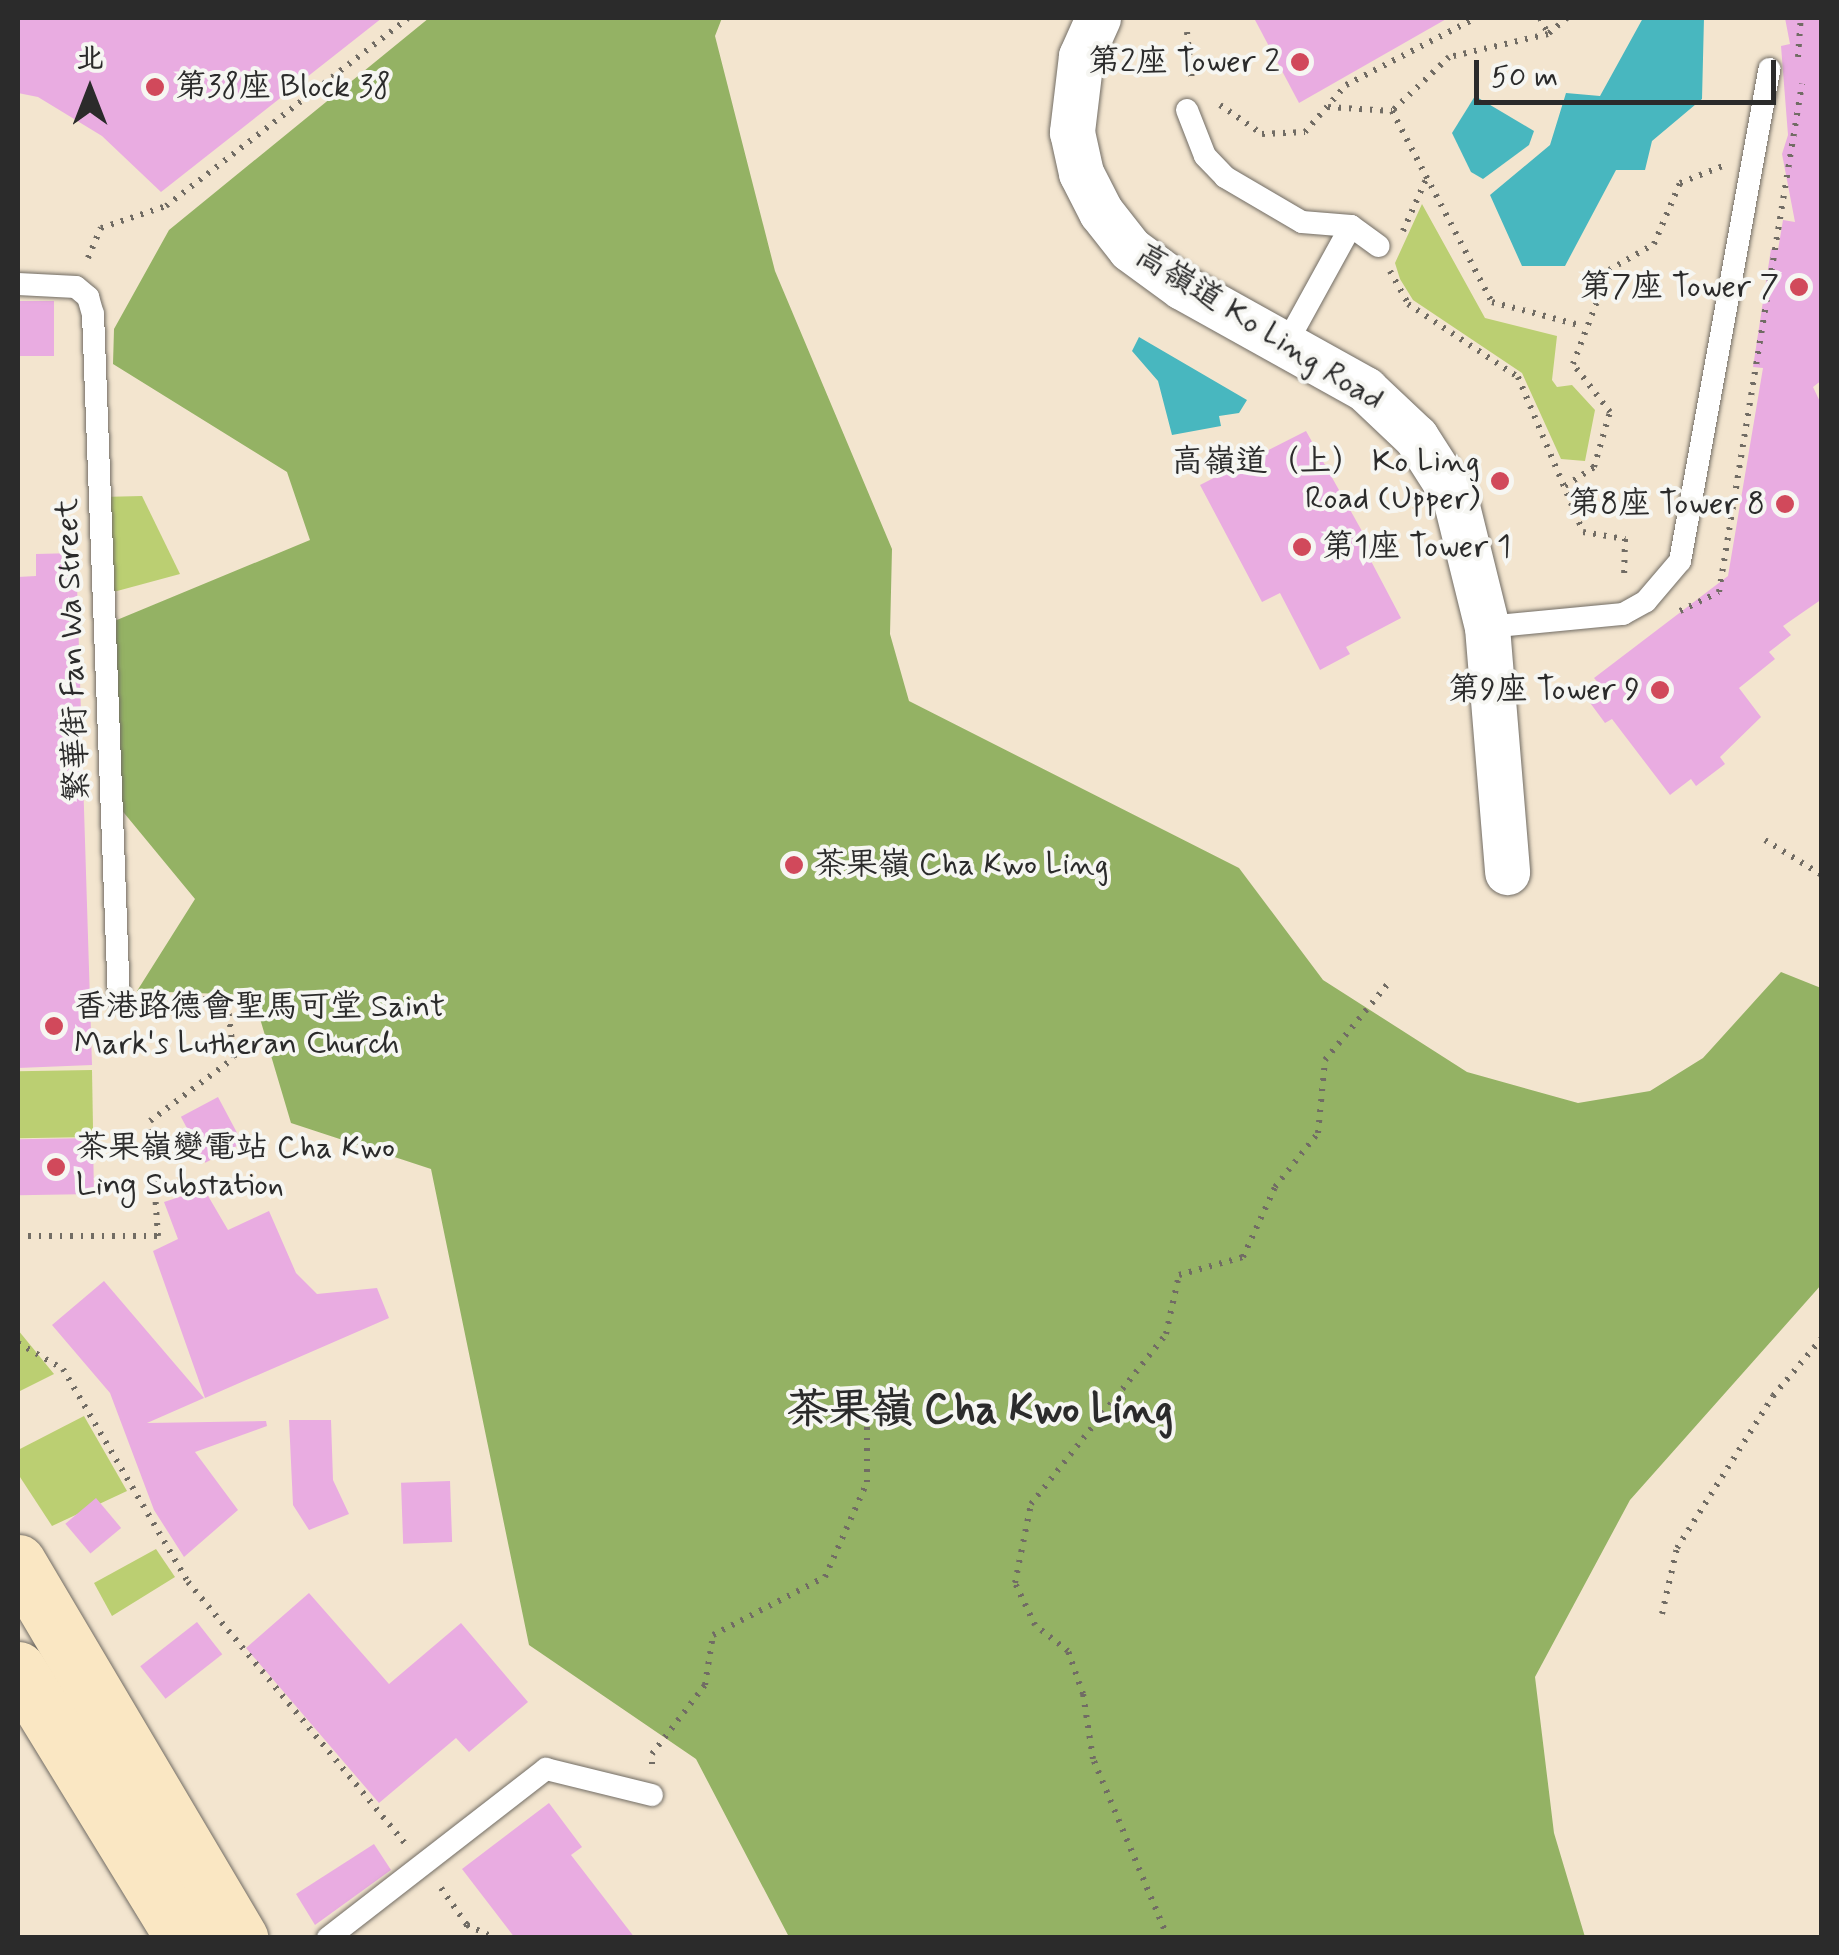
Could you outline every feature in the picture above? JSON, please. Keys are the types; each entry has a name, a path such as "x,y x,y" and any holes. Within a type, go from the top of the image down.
{"main road":[{"path":"18,1562 45,1686 183,1938"},
{"path":"45,1686 240,1938"}],"street":[{"name":"高嶺道 Ko Ling Road","path":"1098,18 1081,56 1072,132 1081,172 1101,212 1130,249 1169,278 1365,389 1416,436 1468,534 1486,627 1506,872"}],"lane":[{"path":"1486,627 1623,614 1665,583 1689,535 1769,68"},
{"path":"1186,110 1205,156 1225,177 1302,222 1351,226 1389,249"},
{"path":"1285,346 1351,226"},
{"name":"繁華街 Fan Wa Street","path":"18,284 76,288 88,297 128,1000"},
{"path":"328,1938 546,1769 652,1795"}],"path":[{"path":"100,228 166,206 408,18"},
{"path":"1186,32 1187,72 1194,84 1262,134 1305,132 1346,85 1476,18"},
{"path":"1540,18 1548,34"},
{"path":"1328,108 1392,111 1449,57 1548,34 1567,18"},
{"path":"1392,111 1492,302 1583,326"},
{"path":"1565,486 1594,467 1610,412 1573,364 1583,326 1609,270 1654,244 1680,183 1727,164 1787,172"},
{"path":"1426,177 1389,249 1408,304 1518,378 1584,532 1625,538 1623,614"},
{"path":"1765,840 1822,876"},
{"path":"1168,1938 1093,1759 1083,1694 1068,1651 1035,1625 1016,1583 1031,1504 1166,1334 1179,1274 1243,1257 1275,1186 1318,1133 1325,1060 1391,980"},
{"path":"18,1236 158,1236 150,1122 234,1058 228,998 128,1000"},
{"path":"1662,1614 1677,1548 1773,1396 1822,1338"},
{"path":"18,1343 63,1369 188,1582 423,1864 468,1924 495,1938"},
{"path":"652,1795 652,1754 706,1685 713,1635 825,1578 867,1482 867,1410"},
{"path":"466,1938 468,1924"}],"green space":[{"path":"429,18 722,18 715,36 775,271 892,549 890,634 909,701 1239,868 1323,980 1467,1072 1578,1103 1650,1091 1703,1058 1781,972 1821,988 1821,1285 1630,1500 1535,1677 1554,1833 1585,1937 789,1937 696,1759 529,1645 431,1169 291,1123 253,995 137,991 195,899 115,802 112,622 310,540 287,472 113,364 114,329 169,230"},
{"path":"1422,204 1485,318 1557,336 1552,380 1557,387 1572,385 1595,410 1585,461 1561,459 1522,373 1413,300 1395,263"},
{"path":"142,496 180,574 106,594 101,497"},
{"path":"92,1070 93,1137 19,1138 18,1071"},
{"path":"18,1330 54,1374 18,1392"},
{"path":"84,1416 127,1491 52,1526 18,1474 18,1450"},
{"path":"156,1549 175,1577 112,1616 94,1583"}],"water":[{"path":"1643,18 1704,18 1702,99 1652,141 1645,170 1616,170 1565,266 1522,266 1490,195 1550,145 1566,93 1600,96"},
{"path":"1475,96 1534,131 1529,145 1483,179 1471,172 1452,133"},
{"path":"1139,337 1247,400 1239,413 1219,416 1221,426 1172,435 1158,381 1132,351"}],"building":[{"path":"18,18 382,18 161,192 102,136 38,97 18,93"},
{"name":"第2座 Tower 2","path":"1254,18 1448,18 1299,103"},
{"path":"1785,18 1822,18 1822,380 1813,387 1822,406 1822,599 1783,626 1791,635 1769,652 1775,659 1739,688 1761,717 1720,757 1725,764 1696,786 1691,779 1670,795 1612,719 1605,723 1585,696 1600,685 1594,678 1728,576 1763,368 1753,367 1771,249 1778,250 1783,220 1795,222 1782,154 1788,135 1781,46 1790,44"},
{"path":"18,301 54,301 54,356 18,356"},
{"name":"第1座 Tower 1","path":"1306,431 1377,558 1371,561 1401,618 1346,647 1350,654 1320,670 1280,593 1262,602 1200,485"},
{"path":"76,553 92,1065 18,1068 18,577 36,576 36,554"},
{"path":"218,1097 242,1143 205,1163 181,1117"},
{"name":"茶果嶺變電站 Cha Kwo Ling Substation","path":"93,1138 94,1194 19,1195 18,1139"},
{"path":"204,1189 228,1230 269,1211 296,1273 317,1294 377,1288 389,1318 205,1398 153,1251 178,1239 164,1202"},
{"path":"104,1281 204,1398 147,1423 266,1421 267,1426 195,1452 238,1510 184,1557 154,1510 110,1393 52,1325"},
{"path":"289,1420 331,1420 333,1480 349,1514 309,1530 293,1505"},
{"path":"450,1481 452,1542 403,1544 401,1483"},
{"path":"96,1498 121,1528 90,1554 65,1524"},
{"path":"309,1593 389,1684 461,1623 528,1702 469,1752 456,1738 379,1803 246,1648"},
{"path":"197,1622 222,1654 166,1699 140,1666"},
{"path":"549,1803 582,1847 571,1855 635,1938 515,1938 462,1869"},
{"path":"374,1844 391,1870 315,1925 296,1894"}],"place":[{"name":"第2座 Tower 2","path":"1300,62"},
{"name":"第38座 Block 38","path":"155,87"},
{"name":"第7座 Tower 7","path":"1799,287"},
{"name":"高嶺道（上） Ko Ling Road (Upper)","path":"1500,481"},
{"name":"第8座 Tower 8","path":"1785,504"},
{"name":"第1座 Tower 1","path":"1302,547"},
{"name":"第9座 Tower 9","path":"1660,690"},
{"name":"茶果嶺 Cha Kwo Ling","path":"794,865"},
{"name":"香港路德會聖馬可堂 Saint Mark's Lutheran Church","path":"54,1026"},
{"name":"茶果嶺變電站 Cha Kwo Ling Substation","path":"56,1167"}],"district":[{"name":"茶果嶺 Cha Kwo Ling","path":"980,1411"}]}
